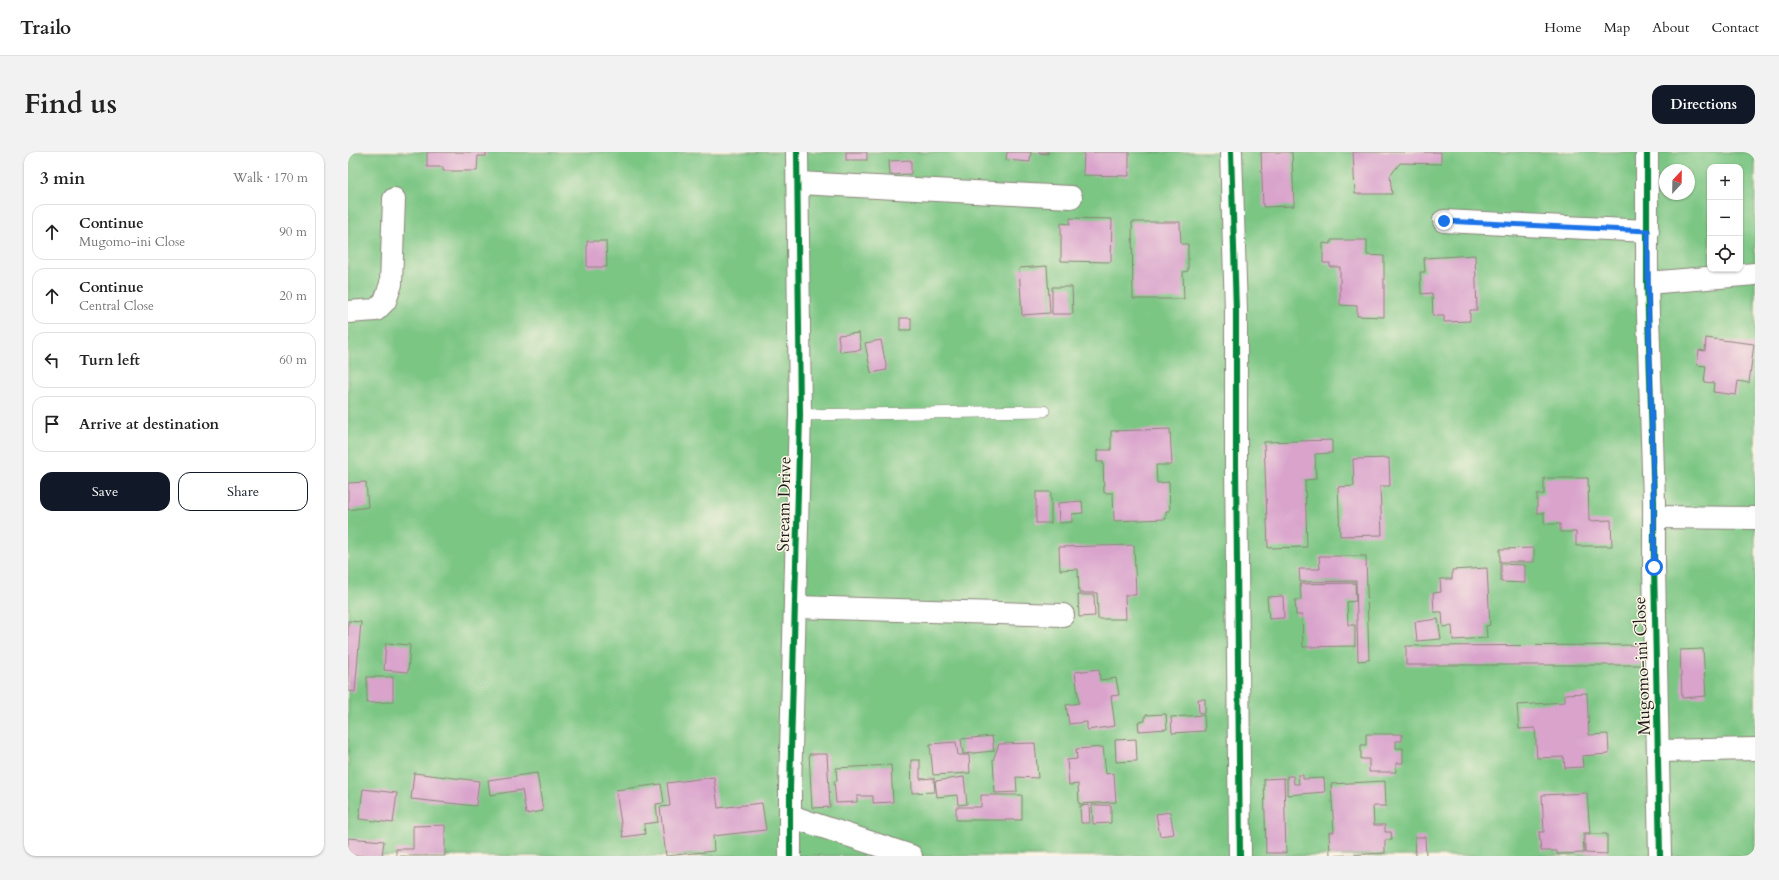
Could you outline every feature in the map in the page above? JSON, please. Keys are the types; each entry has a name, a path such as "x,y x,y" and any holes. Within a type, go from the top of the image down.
{"street":[{"name":"Stream Drive","path":"790,856 800,414 797,152"},
{"path":"1231,152 1236,311 1240,856"},
{"name":"Mugomo-ini Close","path":"1647,152 1648,283 1660,856"},
{"path":"798,184 1071,197"},
{"path":"348,312 376,310 385,301 392,284 394,199"},
{"path":"1444,221 1648,231"},
{"path":"1648,283 1755,274"},
{"path":"1654,517 1755,518"},
{"path":"796,607 1063,615"},
{"path":"1658,751 1755,749"},
{"path":"790,816 911,856"}],"lane":[{"path":"800,414 1044,411"}],"green space":[{"path":"348,152 1755,152 1755,856 348,856"}],"building":[{"path":"427,152 486,152 486,156 478,156 477,171 443,171 443,167 427,167"},
{"path":"846,152 867,152 867,160 846,160"},
{"path":"1007,152 1031,152 1030,162 1006,160"},
{"path":"1048,152 1048,154 1038,153"},
{"path":"1084,152 1129,152 1129,176 1083,175"},
{"path":"1261,152 1292,152 1294,206 1263,207"},
{"path":"1353,152 1441,152 1441,164 1400,163 1390,176 1392,194 1355,194"},
{"path":"911,160 911,174 890,175 889,161"},
{"path":"1070,218 1112,219 1111,262 1061,261 1061,223 1070,224"},
{"path":"1132,222 1180,222 1181,244 1188,244 1188,271 1183,272 1184,299 1133,299"},
{"path":"1331,240 1367,240 1367,255 1384,256 1384,317 1357,316 1357,306 1340,305 1340,267 1330,267 1330,263 1323,263 1323,243 1331,244"},
{"path":"587,241 606,241 607,267 587,267"},
{"path":"1475,255 1477,310 1470,310 1470,321 1444,322 1444,316 1433,316 1432,293 1421,294 1420,272 1425,272 1424,258"},
{"path":"1047,266 1050,313 1022,315 1019,268"},
{"path":"1052,287 1072,287 1073,314 1052,314"},
{"path":"900,318 911,318 911,330 900,330"},
{"path":"859,333 861,350 840,352 838,335"},
{"path":"1706,338 1754,344 1749,383 1738,381 1736,395 1713,392 1714,383 1704,382 1706,366 1697,365 1699,350 1705,351"},
{"path":"881,340 887,370 871,373 865,343"},
{"path":"1170,429 1172,465 1156,465 1157,483 1169,482 1170,511 1166,511 1166,519 1114,521 1113,493 1104,493 1103,462 1097,462 1097,450 1111,450 1111,431"},
{"path":"1332,440 1332,453 1315,454 1316,479 1305,480 1307,547 1268,548 1264,442"},
{"path":"1389,458 1390,486 1380,486 1382,535 1340,536 1338,487 1354,486 1353,459"},
{"path":"1544,478 1588,478 1589,521 1611,520 1612,546 1576,546 1576,532 1560,532 1560,524 1544,524 1544,513 1537,513 1537,495 1544,494"},
{"path":"366,482 368,507 348,510 348,483"},
{"path":"1036,492 1051,492 1051,523 1036,523"},
{"path":"1082,501 1083,513 1072,514 1072,522 1059,523 1058,503"},
{"path":"1134,545 1136,595 1125,595 1126,619 1098,619 1097,593 1079,593 1078,569 1060,570 1059,547"},
{"path":"1534,548 1534,562 1500,562 1500,549"},
{"path":"1319,556 1366,556 1369,660 1358,661 1356,581 1300,582 1299,569 1320,569"},
{"path":"1501,564 1525,565 1525,583 1501,582"},
{"path":"1487,568 1490,625 1486,626 1487,638 1453,640 1452,626 1443,627 1442,612 1434,612 1433,593 1441,592 1440,579 1452,579 1452,570"},
{"path":"1355,583 1356,601 1347,602 1348,625 1355,625 1355,646 1303,647 1302,615 1296,615 1295,600 1301,600 1300,584"},
{"path":"1078,595 1094,595 1095,616 1079,617"},
{"path":"1283,596 1284,618 1269,619 1267,597"},
{"path":"1438,619 1441,639 1417,641 1415,622"},
{"path":"348,621 361,622 355,692 348,691"},
{"path":"386,643 410,645 408,672 384,670"},
{"path":"1643,645 1642,665 1406,665 1406,646"},
{"path":"1703,649 1706,696 1682,698 1680,650"},
{"path":"1099,669 1100,680 1116,678 1119,695 1111,696 1115,726 1087,730 1087,722 1069,724 1066,705 1079,703 1075,672"},
{"path":"367,677 393,677 393,702 367,703"},
{"path":"1587,693 1589,735 1608,734 1609,754 1582,756 1583,767 1565,768 1564,757 1537,758 1535,728 1519,729 1517,705 1565,702 1565,694"},
{"path":"1198,699 1205,699 1205,713 1199,713"},
{"path":"1166,714 1167,729 1139,731 1138,722 1145,721 1145,715"},
{"path":"1204,715 1205,731 1172,733 1171,717"},
{"path":"1366,734 1402,734 1402,741 1396,741 1396,748 1403,748 1403,763 1396,763 1396,772 1369,772 1369,759 1361,759 1361,745 1366,745"},
{"path":"992,736 994,751 963,754 961,739"},
{"path":"1136,739 1137,761 1116,762 1115,740"},
{"path":"956,742 958,755 969,755 970,773 933,775 930,744"},
{"path":"1035,743 1038,778 1016,777 1017,792 995,793 993,760 999,744"},
{"path":"1103,747 1106,774 1114,773 1116,802 1079,804 1078,784 1069,785 1067,760 1077,759 1076,749"},
{"path":"809,754 827,754 830,807 812,808"},
{"path":"911,760 920,760 920,779 934,778 935,792 912,793"},
{"path":"891,765 893,802 873,803 873,796 857,796 857,802 836,803 834,781 837,781 836,768"},
{"path":"414,773 479,781 476,806 411,799"},
{"path":"537,773 543,811 526,814 522,790 490,795 488,780"},
{"path":"1298,775 1303,775 1303,779 1324,778 1325,792 1287,795 1287,776 1293,776 1294,784 1299,784"},
{"path":"714,777 718,808 762,803 766,830 713,836 714,851 666,856 660,807 670,806 667,783"},
{"path":"964,777 967,804 958,805 957,795 937,797 935,781"},
{"path":"1284,778 1286,853 1266,853 1264,779"},
{"path":"1385,781 1386,806 1373,806 1374,825 1385,825 1385,832 1391,832 1392,840 1385,840 1385,853 1330,856 1329,832 1334,832 1331,784"},
{"path":"661,784 664,803 656,804 658,822 644,824 645,834 623,837 616,790"},
{"path":"363,789 397,793 393,823 359,819"},
{"path":"1587,793 1590,833 1583,833 1584,853 1557,854 1557,851 1541,851 1539,832 1544,832 1542,795"},
{"path":"981,795 1022,795 1022,820 956,820 956,807 981,807"},
{"path":"1089,805 1090,823 1081,823 1080,806"},
{"path":"1092,805 1111,805 1111,823 1093,824"},
{"path":"1170,812 1174,834 1160,836 1156,814"},
{"path":"445,825 445,856 396,856 396,849 413,849 413,826"},
{"path":"1585,834 1607,834 1607,854 1585,853"},
{"path":"1415,837 1425,837 1426,856 1416,856"},
{"path":"348,838 384,841 382,856 348,856"}],"cycle path":[{"path":"790,856 790,788 800,415 797,152"},
{"path":"1231,152 1236,311 1240,856"},
{"path":"1647,152 1647,283 1654,502 1660,856"}],"route":[{"path":"1444,221 1648,231 1654,567"}]}
